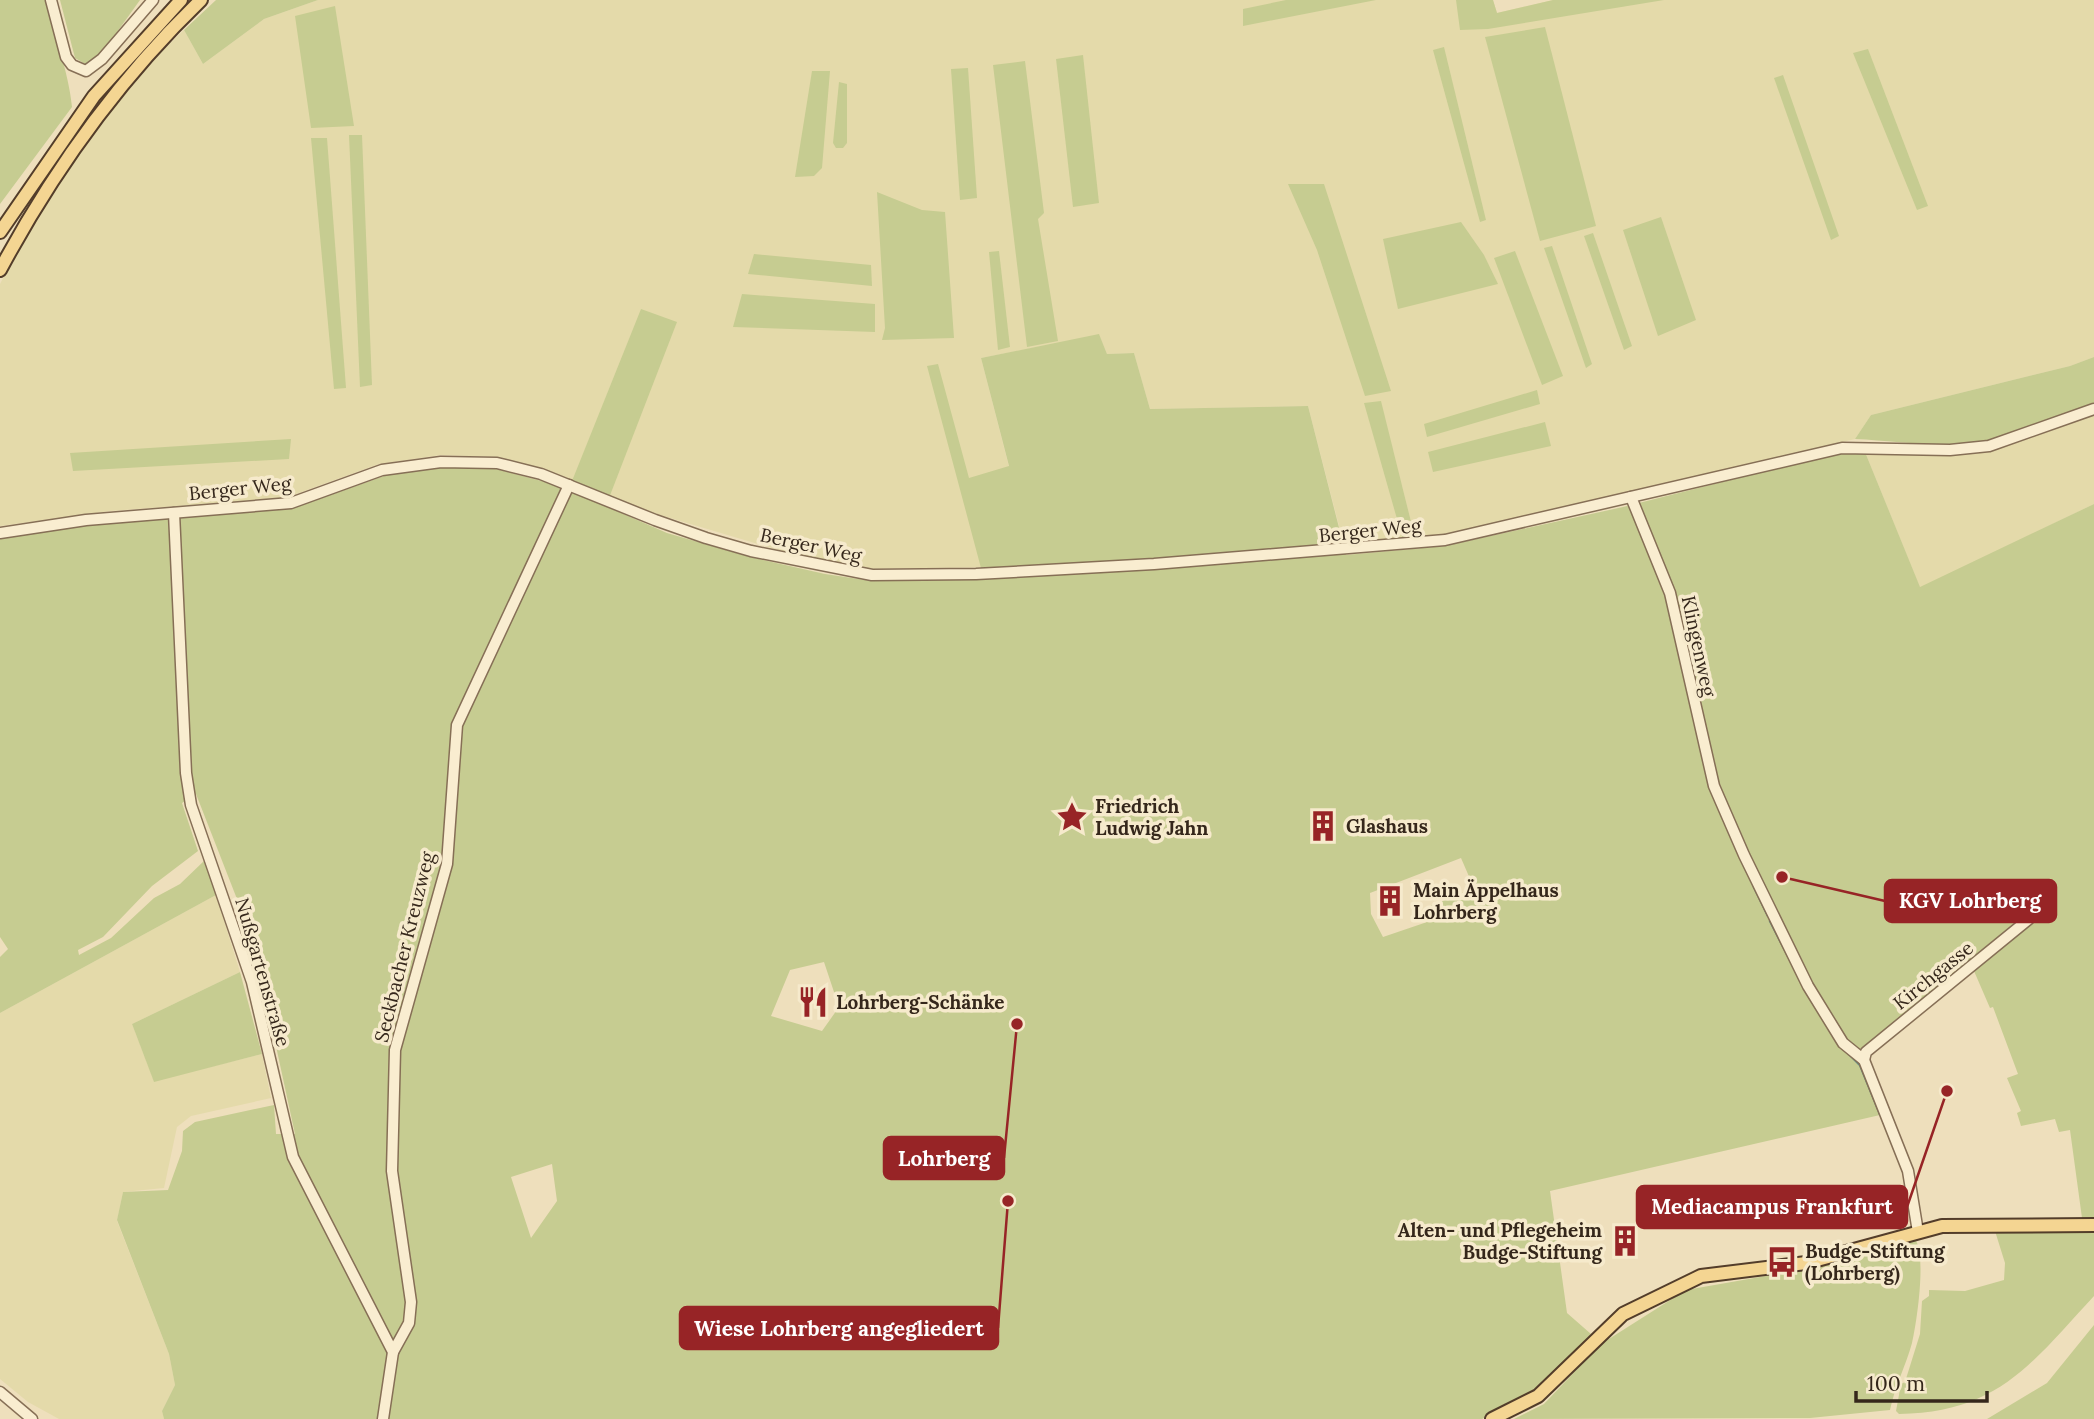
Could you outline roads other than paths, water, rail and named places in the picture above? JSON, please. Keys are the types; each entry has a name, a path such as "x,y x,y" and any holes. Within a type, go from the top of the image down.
{"main road":[{"path":"0,232 94,96 181,0"},
{"path":"0,270 82,137 136,69 201,0"},
{"path":"1492,1419 1538,1396 1623,1314 1682,1284 1719,1272 1806,1263 1942,1226 2094,1225"}],"street":[{"path":"51,0 66,57 72,65 86,71 102,59 153,0"},
{"path":"1631,497 1842,448 1950,450 1989,446 2094,409"},
{"name":"Berger Weg","path":"0,533 86,520 291,503 382,470 441,461 497,463 541,474 655,520 751,551 872,575 900,576 1168,563 1445,540 1631,497"},
{"name":"Seckbacher Kreuzweg","path":"393,1352 409,1323 411,1302 392,1171 395,1050 447,864 457,725 569,485"},
{"name":"Klingenweg","path":"1631,497 1670,593 1706,757 1731,829 1808,986 1843,1043 1864,1060 1908,1171 1918,1232"},
{"name":"Nußgartenstraße","path":"174,513 186,773 191,805 248,971 293,1157 393,1352"},
{"name":"Kirchgasse","path":"1864,1060 1866,1052 2029,919"},
{"path":"383,1419 393,1352"},
{"path":"0,1392 32,1419"}],"waterway":[{"path":"1754,887 1768,916"},
{"path":"1770,921 1788,956"},
{"path":"1848,1053 1860,1065 1880,1114"}],"place":[{"name":"Friedrich Ludwig Jahn","path":"1072,817"},
{"name":"Glashaus","path":"1323,826"},
{"name":"KGV Lohrberg","path":"1782,877"},
{"name":"Main Äppelhaus Lohrberg","path":"1390,901"},
{"name":"Lohrberg-Schänke","path":"813,1002"},
{"name":"Lohrberg","path":"1017,1024"},
{"name":"Mediacampus Frankfurt","path":"1947,1091"},
{"name":"Wiese Lohrberg angegliedert","path":"1008,1201"},
{"name":"Alten- und Pflegeheim Budge-Stiftung","path":"1625,1241"},
{"name":"Budge-Stiftung (Lohrberg)","path":"1782,1262"}]}
